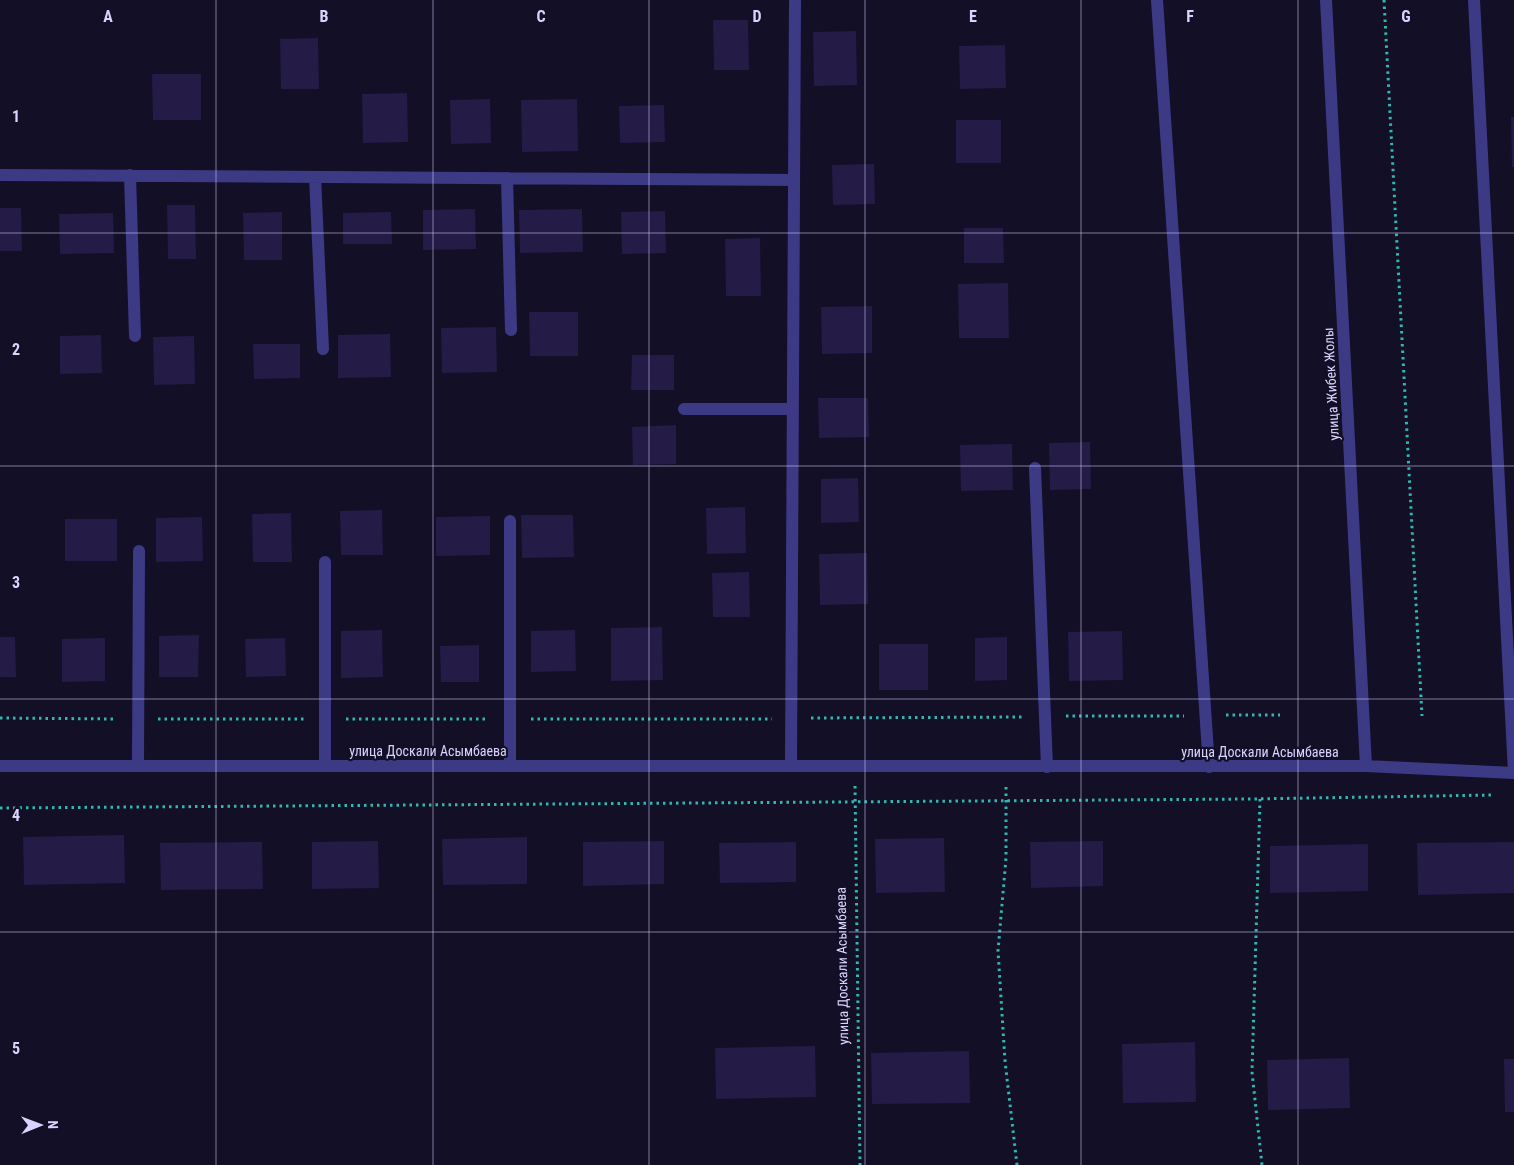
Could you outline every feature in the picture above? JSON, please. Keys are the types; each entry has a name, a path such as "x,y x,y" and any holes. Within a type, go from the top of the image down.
{"street":[{"path":"791,766 795,0"},
{"path":"1158,0 1209,767"},
{"name":"улица Жибек Жолы","path":"1326,0 1366,766"},
{"path":"1474,0 1514,773"},
{"path":"0,175 793,180"},
{"path":"130,175 136,336"},
{"path":"315,177 323,349"},
{"path":"508,178 511,330"},
{"path":"684,409 792,409"},
{"path":"1035,468 1047,766"},
{"path":"510,521 510,766"},
{"path":"138,766 139,551"},
{"path":"325,562 325,766"},
{"name":"улица Доскали Асымбаева","path":"0,766 1366,766 1514,773"}],"path":[{"path":"1384,0 1422,716"},
{"path":"0,718 791,719 1280,715"},
{"name":"улица Доскали Асымбаева","path":"855,766 860,1165"},
{"path":"1006,766 1006,858 998,951 1005,1061 1017,1165"},
{"path":"0,808 1260,799 1496,795"},
{"path":"1260,799 1252,1072 1262,1165"}],"building":[{"path":"713,20 748,20 749,70 714,70"},
{"path":"856,31 857,85 814,86 813,32"},
{"path":"318,38 319,89 281,89 280,39"},
{"path":"1005,45 1006,88 960,89 959,46"},
{"path":"152,74 201,74 201,120 153,120"},
{"path":"407,93 408,142 363,143 362,94"},
{"path":"490,99 491,143 451,144 450,100"},
{"path":"577,99 578,151 522,152 521,100"},
{"path":"664,105 665,142 620,143 619,106"},
{"path":"1511,117 1514,117 1514,167 1512,167"},
{"path":"956,120 1001,120 1001,163 956,163"},
{"path":"874,164 875,204 833,205 832,165"},
{"path":"167,205 195,205 196,259 168,259"},
{"path":"0,208 21,208 22,251 0,251"},
{"path":"475,209 476,249 423,250 423,210"},
{"path":"582,209 583,252 520,253 519,210"},
{"path":"665,211 666,253 622,254 621,212"},
{"path":"282,212 282,260 244,260 243,213"},
{"path":"391,212 392,244 343,244 343,213"},
{"path":"113,213 114,253 60,254 59,214"},
{"path":"964,228 1003,228 1004,263 964,263"},
{"path":"760,238 761,296 726,296 725,239"},
{"path":"1008,283 1009,338 959,338 958,284"},
{"path":"872,306 872,353 822,354 821,307"},
{"path":"529,312 578,312 578,356 530,356"},
{"path":"496,327 497,372 442,373 441,328"},
{"path":"390,334 391,377 338,378 338,335"},
{"path":"101,335 102,373 60,374 60,336"},
{"path":"194,336 195,384 154,385 153,337"},
{"path":"253,344 300,344 300,378 254,379"},
{"path":"632,355 674,355 674,390 631,390"},
{"path":"818,398 868,398 869,437 819,438"},
{"path":"676,425 676,464 633,465 632,427"},
{"path":"1090,442 1091,489 1050,490 1049,443"},
{"path":"1012,444 1013,490 961,491 960,445"},
{"path":"858,478 859,522 821,523 821,479"},
{"path":"745,507 746,553 707,554 706,508"},
{"path":"382,510 383,555 341,555 340,511"},
{"path":"291,513 292,562 253,562 252,514"},
{"path":"521,515 573,515 574,557 522,558"},
{"path":"490,516 490,555 436,556 436,517"},
{"path":"202,517 203,561 156,562 156,518"},
{"path":"65,519 117,519 117,561 65,561"},
{"path":"867,553 868,604 820,605 819,554"},
{"path":"749,572 750,617 713,617 712,573"},
{"path":"662,627 663,680 611,681 611,628"},
{"path":"382,630 383,677 341,678 341,631"},
{"path":"575,630 576,671 531,672 531,631"},
{"path":"1122,631 1123,680 1069,681 1068,632"},
{"path":"199,635 198,677 159,677 159,636"},
{"path":"0,637 15,637 16,677 0,677"},
{"path":"1007,637 1007,680 975,681 975,638"},
{"path":"105,638 105,681 62,682 62,639"},
{"path":"285,638 286,676 246,677 245,639"},
{"path":"879,644 928,644 928,690 879,690"},
{"path":"479,645 479,682 441,682 440,646"},
{"path":"124,835 125,883 24,885 23,837"},
{"path":"527,837 527,884 443,885 442,839"},
{"path":"944,838 945,892 876,893 875,839"},
{"path":"378,841 379,888 312,889 312,842"},
{"path":"664,841 664,884 583,886 583,842"},
{"path":"1103,841 1103,886 1031,888 1030,842"},
{"path":"262,842 263,889 161,890 160,843"},
{"path":"796,842 796,882 720,883 719,843"},
{"path":"1514,842 1514,893 1418,895 1417,843"},
{"path":"1368,844 1368,891 1270,893 1270,846"},
{"path":"1195,1042 1196,1102 1123,1103 1122,1044"},
{"path":"815,1046 816,1097 716,1099 715,1048"},
{"path":"969,1051 970,1103 872,1104 871,1053"},
{"path":"1349,1058 1350,1108 1268,1110 1267,1060"},
{"path":"1504,1059 1514,1059 1514,1112 1505,1112"}]}
